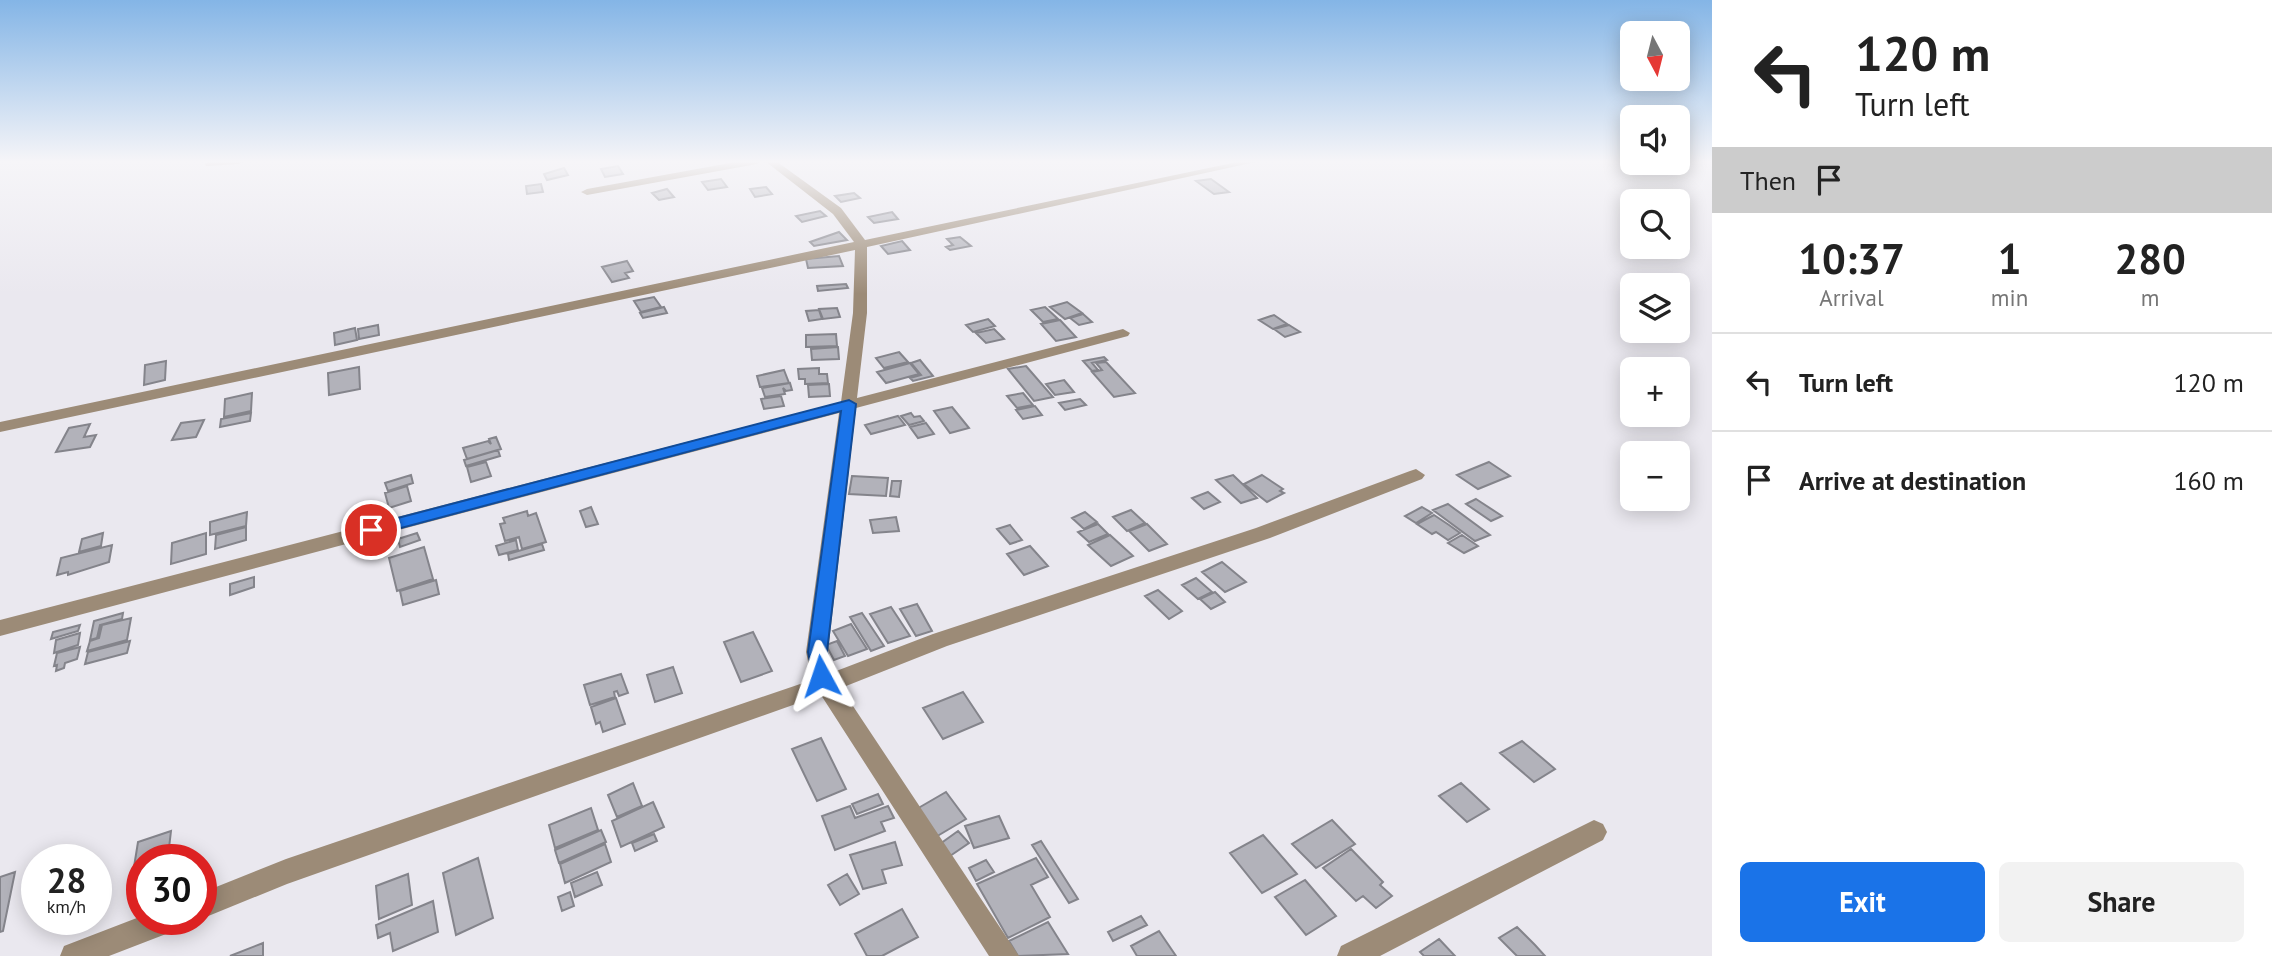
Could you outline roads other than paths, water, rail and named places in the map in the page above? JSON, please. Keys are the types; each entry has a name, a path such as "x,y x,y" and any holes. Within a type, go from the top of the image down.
{"street":[{"path":"830,206 861,243 860,313 817,652 821,676 1005,956"},
{"path":"0,427 534,316 1041,206"},
{"path":"0,628 1123,333"},
{"path":"217,900 299,868 826,684 940,640 1263,533 1416,475"},
{"path":"1351,956 1594,832"},
{"path":"74,956 128,935"}]}
